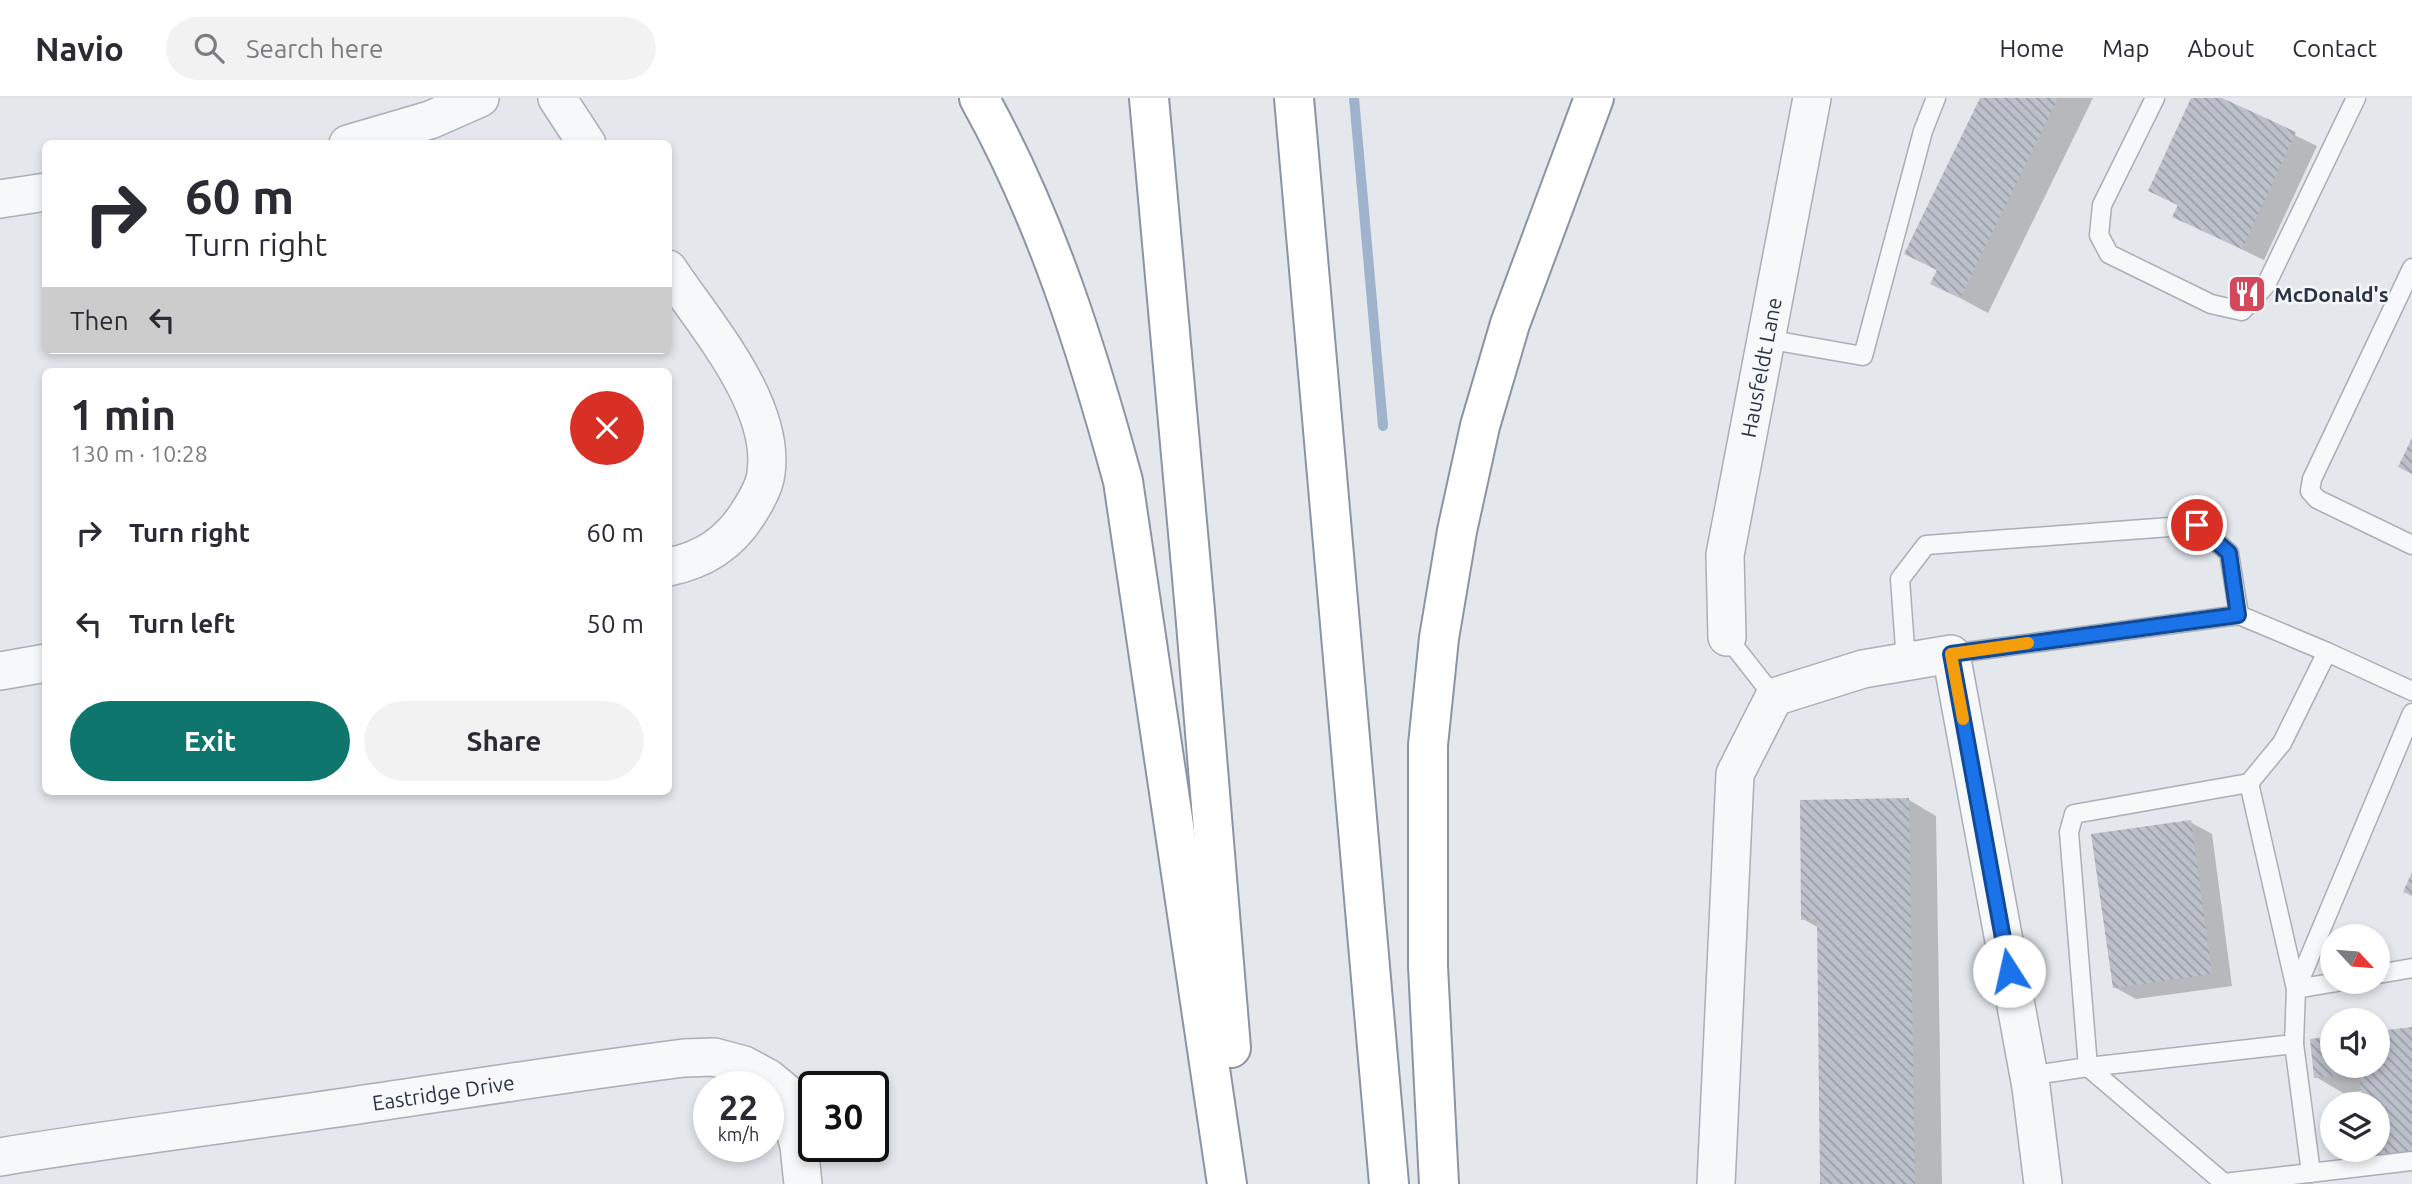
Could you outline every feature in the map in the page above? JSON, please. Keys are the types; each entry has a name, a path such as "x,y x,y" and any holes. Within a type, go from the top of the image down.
{"highway":[{"path":"979,98 1028,200 1065,289 1096,383 1123,481 1227,1184"},
{"path":"1149,98 1242,1184"},
{"path":"1294,98 1389,1184"},
{"path":"1439,1184 1428,966 1428,745 1440,638 1457,531 1480,426 1510,324 1594,98"}],"street":[{"path":"362,140 430,120 480,98"},
{"path":"557,98 584,140"},
{"name":"Hausfeldt Lane","path":"1727,637 1725,555 1812,98"},
{"path":"0,199 42,193"},
{"path":"672,275 732,362 753,399 764,436 766,473 754,505 737,531 712,551 672,566"},
{"path":"1716,1184 1734,774 1774,697 1863,669 1951,654 2028,1076 2043,1184"},
{"path":"0,670 42,664"},
{"name":"Eastridge Drive","path":"0,1157 496,1083 684,1058 714,1057 744,1065 768,1078 785,1092 799,1146 803,1184"}],"lane":[{"path":"1766,339 1863,356 1923,131 1936,98"},
{"path":"2155,98 2102,205 2099,235 2109,254 2211,304 2242,311 2266,285 2356,98"},
{"path":"2412,268 2312,479 2310,491 2317,499 2412,545"},
{"path":"1906,662 1900,579 1926,545 2197,525 2229,553 2238,615"},
{"path":"1951,654 2238,615 2412,691"},
{"path":"1727,637 1774,697"},
{"path":"2327,652 2282,743 2249,783 2074,814 2069,832 2088,1067 2224,1183 2412,1161"},
{"path":"2296,989 2412,713"},
{"path":"2249,783 2296,989 2294,1044 2311,1173"},
{"path":"2390,972 2412,968"},
{"path":"2296,989 2320,985"},
{"path":"2028,1076 2294,1044"}],"building":[{"path":"1980,98 2058,98 1960,298 1930,284 1937,270 1904,254"},
{"path":"2191,98 2222,98 2296,132 2242,249 2172,217 2178,205 2148,191"},
{"path":"2412,438 2412,474 2398,467"},
{"path":"1909,798 1915,1184 1820,1184 1817,919 1801,920 1800,800"},
{"path":"2191,820 2212,974 2113,988 2091,834"},
{"path":"2412,872 2412,896 2403,892"},
{"path":"2412,1027 2412,1151 2390,1154 2390,1092 2361,1092 2360,1078 2390,1078 2390,1030"},
{"path":"2320,1038 2320,1077 2314,1078 2310,1039"}],"waterway":[{"path":"1354,98 1383,426"}],"slow traffic":[{"path":"1963,719 1951,654 2028,643"}],"place":[{"name":"McDonald's","path":"2247,294"}],"route":[{"path":"2009,971 1951,654 2238,615 2229,553 2197,525"}]}
